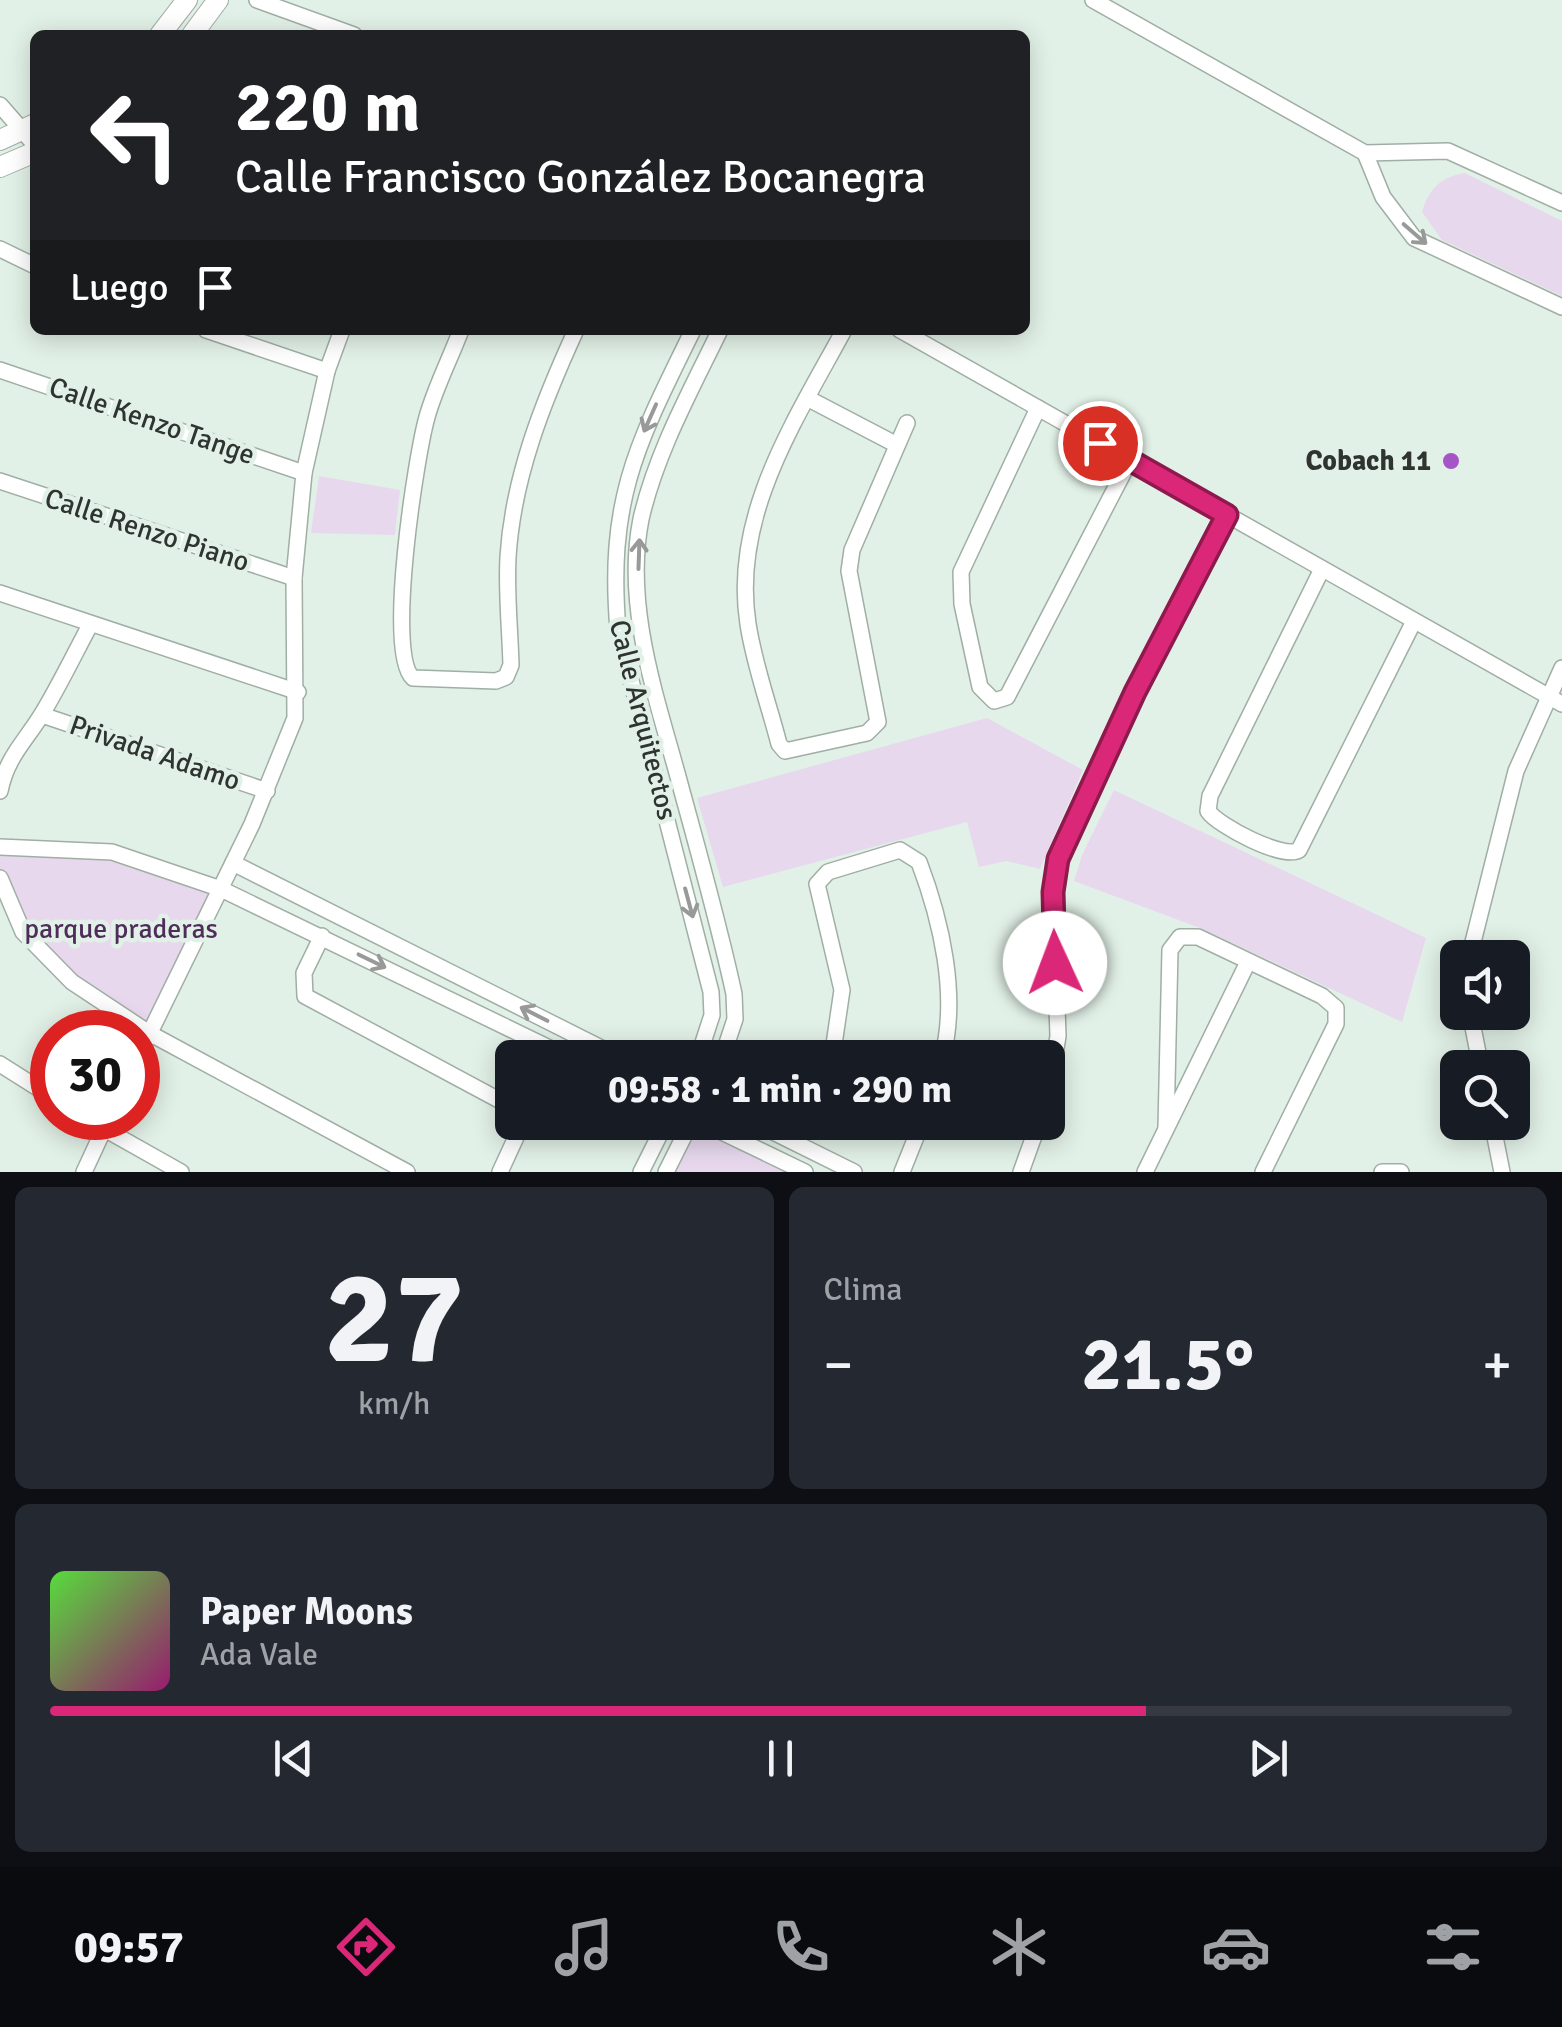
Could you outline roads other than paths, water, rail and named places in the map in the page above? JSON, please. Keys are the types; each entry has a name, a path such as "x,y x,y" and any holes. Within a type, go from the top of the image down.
{"main road":[{"path":"164,30 188,0"},
{"path":"196,30 218,0"},
{"path":"0,140 30,133"},
{"path":"0,167 30,154"}],"street":[{"path":"257,0 340,30"},
{"path":"1093,0 1364,153 1448,151 1562,203"},
{"path":"0,104 30,132"},
{"path":"1364,153 1384,198 1414,238 1562,307"},
{"path":"0,249 30,264"},
{"path":"221,335 326,371"},
{"path":"160,1011 287,746 298,692 294,578 304,472 326,371 340,335"},
{"path":"459,335 428,416 411,494 403,582 406,671 418,678 496,682 506,677 511,665 508,559 514,505 531,440 574,335"},
{"name":"Calle Arquitectos","path":"691,335 642,437 618,513 614,582 618,630 711,992 712,1015 704,1040"},
{"name":"Calle Arquitectos","path":"718,335 667,443 642,520 640,620 734,994 734,1019 728,1040"},
{"path":"841,335 762,491 745,564 748,627 779,744 785,751 876,727 879,713 848,571 852,550 908,423"},
{"path":"909,335 1555,700"},
{"name":"Calle Kenzo Tange","path":"0,370 304,472"},
{"path":"807,398 898,446"},
{"path":"1038,408 961,572 962,604 980,687 994,701 1007,697 1130,460"},
{"name":"Calle Renzo Piano","path":"0,482 294,578"},
{"path":"618,513 642,520"},
{"path":"1057,1040 1053,892 1058,859 1135,692 1227,515"},
{"path":"1322,569 1210,796 1208,810 1215,821 1281,852 1294,854 1299,850 1414,621"},
{"path":"0,594 298,692"},
{"path":"0,790 4,768 18,743 42,715 90,625"},
{"path":"1474,940 1516,771 1555,700 1562,668"},
{"name":"Privada Adamo","path":"42,715 267,791"},
{"path":"0,848 112,852 221,889 531,1040"},
{"path":"835,1040 842,990 817,890 820,878 828,872 900,850 920,862 938,930 948,1006 947,1040"},
{"path":"678,858 699,853"},
{"path":"233,863 585,1040"},
{"path":"0,878 24,932 40,954 117,1010"},
{"path":"322,936 304,973 305,996 495,1098"},
{"path":"1166,1128 1168,964 1173,942 1180,936 1198,937 1322,996 1336,1008 1336,1024 1263,1172"},
{"path":"1145,1172 1248,962"},
{"path":"160,1039 407,1172"},
{"path":"0,1064 30,1083"},
{"path":"84,1172 98,1140"},
{"path":"132,1140 181,1172"},
{"path":"500,1172 515,1140"},
{"path":"641,1172 657,1140"},
{"path":"666,1172 682,1140"},
{"path":"739,1140 805,1172"},
{"path":"792,1140 854,1172"},
{"path":"902,1172 915,1140"},
{"path":"1021,1172 1033,1140"},
{"path":"1496,1140 1502,1172"}],"place":[{"name":"Cobach 11","path":"1451,461"}],"park label":[{"name":"parque praderas","path":"121,929"}]}
